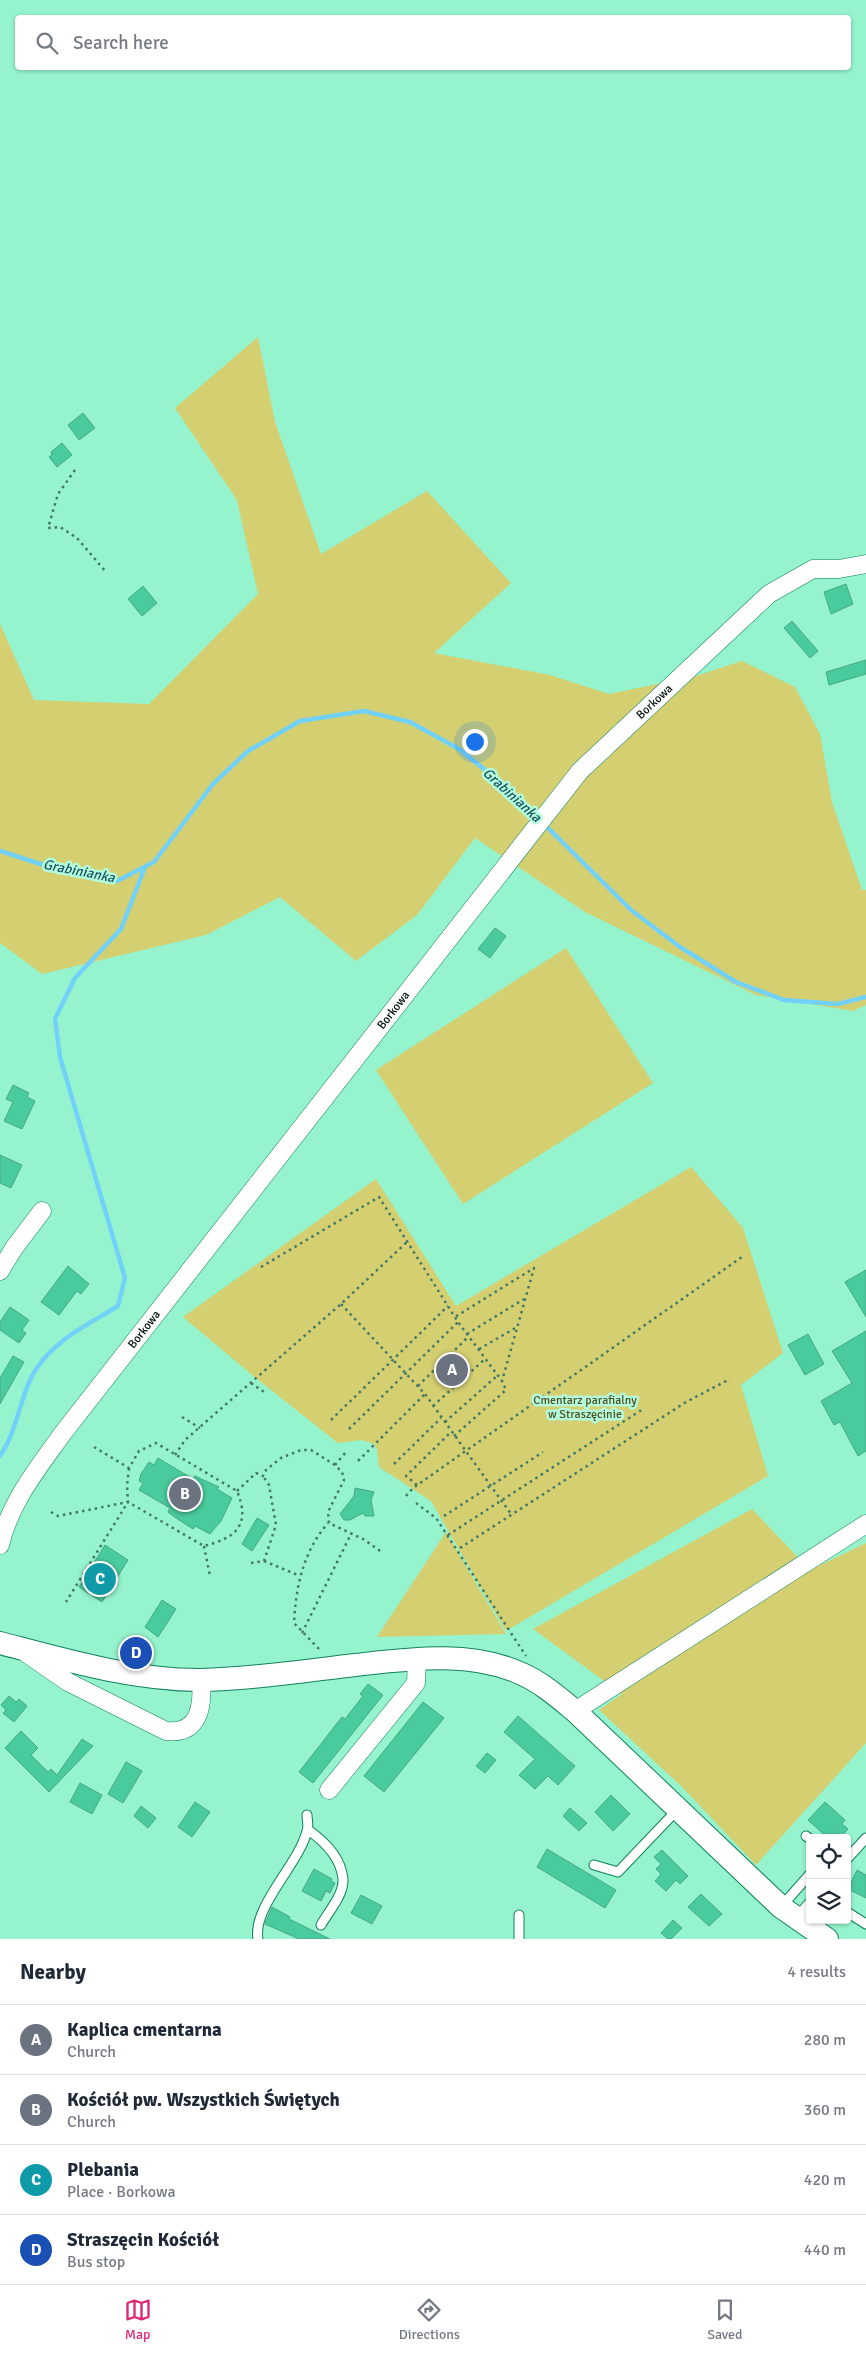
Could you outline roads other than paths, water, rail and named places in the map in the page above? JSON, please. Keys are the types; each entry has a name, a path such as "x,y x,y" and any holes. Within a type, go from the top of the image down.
{"street":[{"name":"Borkowa","path":"0,1544 13,1507 64,1433 580,771 769,594 813,568 839,569 866,564"},
{"path":"0,1272 14,1248 42,1211"},
{"path":"575,1710 866,1524"},
{"path":"9,1645 131,1674 173,1679 201,1680 417,1659 452,1659 486,1663 521,1673 541,1684 575,1710 678,1809 796,1909 827,1939"},
{"path":"9,1645 68,1682 166,1731 180,1731 196,1720 201,1704 201,1680"},
{"path":"330,1790 416,1683 417,1659"}],"lane":[{"path":"594,1865 618,1872 678,1809"},
{"path":"258,1939 259,1918 296,1856 308,1830 307,1815"},
{"path":"308,1830 324,1841 335,1858 343,1880 338,1898 321,1924"},
{"path":"851,1855 866,1838"},
{"path":"796,1909 808,1879"},
{"path":"518,1939 519,1915"},
{"path":"851,1915 866,1924"}],"waterway":[{"name":"Grabinianka","path":"0,851 56,869 117,881 154,862 213,784 248,751 300,721 364,711 410,722 459,749 510,790 539,819"},
{"name":"Grabinianka","path":"544,824 631,910 680,947 736,982 784,1000 838,1004 866,997"},
{"path":"0,1456 14,1428 31,1378 39,1365 48,1354 69,1336 118,1306 125,1278 60,1057 55,1019 75,978 121,929 145,867"}],"place":[{"name":"Kaplica cmentarna","path":"452,1370"},
{"name":"Kościół pw. Wszystkich Świętych","path":"185,1494"},
{"name":"Plebania","path":"100,1579"},
{"name":"Straszęcin Kościół","path":"136,1653"}],"park label":[{"name":"Cmentarz parafialny w Straszęcinie","path":"585,1407"}]}
